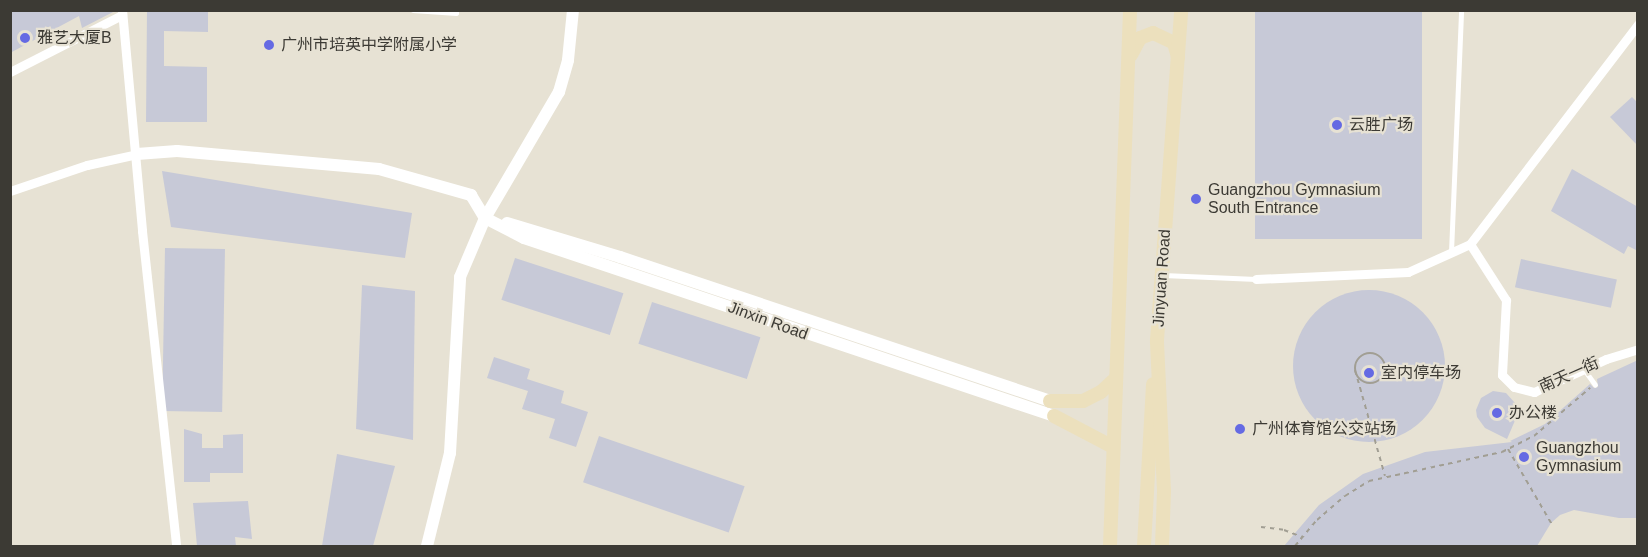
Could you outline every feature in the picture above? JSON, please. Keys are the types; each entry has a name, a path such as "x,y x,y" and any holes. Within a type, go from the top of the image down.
{"main road":[{"path":"1110,546 1130,10"},
{"name":"Jinyuan Road","path":"1162,546 1164,491 1157,340 1181,10"},
{"path":"1128,62 1133,46 1140,38 1154,33 1174,43 1178,59"},
{"path":"1144,546 1149,420 1157,340"},
{"path":"1050,401 1083,401 1101,392 1115,379"},
{"path":"1054,416 1113,447"}],"street":[{"path":"427,546 450,453 460,277 485,218 559,92 568,60 573,10"},
{"path":"10,72 122,13 137,154 142,231 176,546"},
{"path":"1256,279 1408,272 1470,244 1638,24"},
{"path":"10,191 87,165 137,154 177,151 379,170 471,195 485,218"},
{"name":"Jinxin Road","path":"485,218 620,257 1050,401"},
{"name":"Jinxin Road","path":"485,218 524,238 1054,416"},
{"name":"南天一街","path":"1470,244 1506,300 1502,375 1514,387 1534,392 1584,369 1638,350"}],"lane":[{"path":"413,10 456,13 456,10"},
{"path":"1451,252 1461,10"},
{"path":"1163,275 1256,279"},
{"path":"1584,369 1595,384"}],"path":[{"path":"1355,370 1360,380 1369,383 1378,380 1384,368 1378,356 1368,354 1359,358 1355,370 1386,477"},
{"path":"1295,546 1345,496 1369,482 1483,458 1509,449 1534,436 1595,384"},
{"path":"1509,449 1551,523"},
{"path":"1261,527 1284,530 1302,537"}],"building":[{"name":"雅艺大厦B","path":"10,10 115,11 82,28 79,16 10,53"},
{"path":"147,10 208,10 208,32 164,31 164,66 207,67 207,122 146,122"},
{"name":"云胜广场","path":"1255,10 1422,10 1422,239 1255,239"},
{"path":"1632,97 1638,103 1638,146 1610,117"},
{"path":"1572,169 1638,207 1638,251 1628,246 1624,254 1551,211"},
{"path":"162,171 412,213 405,258 171,227"},
{"path":"165,248 225,249 222,412 162,411"},
{"path":"515,258 623,293 610,335 501,300"},
{"path":"1521,259 1617,279 1611,308 1515,287"},
{"path":"362,285 415,291 413,440 356,429"},
{"name":"室内停车场","path":"1369,290 1398,296 1423,312 1439,337 1445,366 1439,395 1423,420 1398,436 1369,442 1340,436 1315,420 1299,395 1293,366 1299,337 1315,312 1340,296"},
{"path":"652,302 760,337 747,379 638,344"},
{"path":"494,357 530,369 527,379 564,391 561,403 588,412 576,447 549,438 555,419 522,409 528,391 487,378"},
{"name":"Guangzhou Gymnasium","path":"1638,360 1638,518 1619,518 1574,510 1560,515 1551,523 1537,546 1284,546 1319,505 1363,474 1425,452 1512,442 1510,441 1545,424 1590,384 1594,388 1598,387 1597,379"},
{"name":"办公楼","path":"1493,391 1506,393 1515,403 1517,416 1507,439 1485,428 1477,417 1476,410 1481,398"},
{"path":"184,429 202,434 202,448 223,448 223,435 243,434 243,473 210,473 210,482 184,482"},
{"path":"599,436 745,486 729,532 583,482"},
{"path":"337,454 395,466 373,546 322,546"},
{"path":"248,501 252,539 235,537 236,546 197,546 193,503"}],"place":[{"name":"雅艺大厦B","path":"25,38"},
{"name":"广州市培英中学附属小学","path":"269,45"},
{"name":"云胜广场","path":"1337,125"},
{"name":"Guangzhou Gymnasium South Entrance","path":"1196,199"},
{"name":"室内停车场","path":"1369,373"},
{"name":"办公楼","path":"1497,413"},
{"name":"广州体育馆公交站场","path":"1240,429"},
{"name":"Guangzhou Gymnasium","path":"1524,457"}]}
